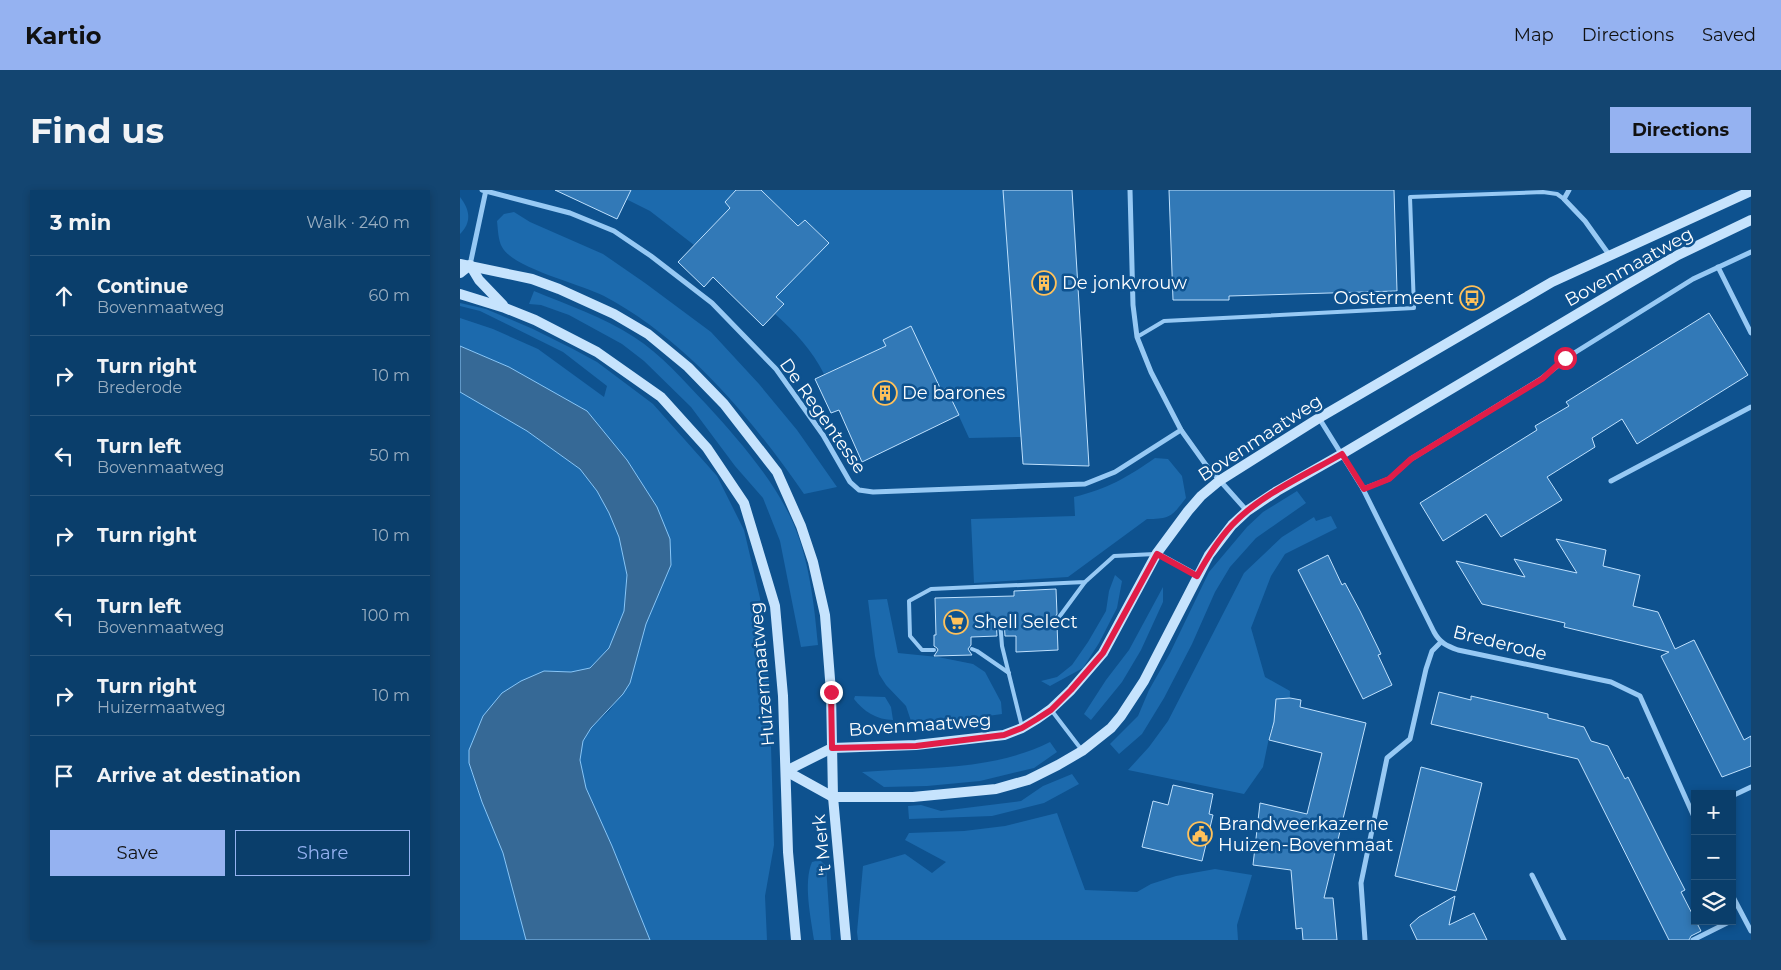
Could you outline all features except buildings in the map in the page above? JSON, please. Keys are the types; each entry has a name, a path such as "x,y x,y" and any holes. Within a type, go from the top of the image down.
{"street":[{"name":"De Regentesse","path":"482,190 570,213 614,231 651,256 712,303 776,369 823,435 846,478 859,490 873,492 1085,484 1115,472 1181,430"},
{"path":"460,273 465,265 486,190"},
{"path":"1130,190 1133,305 1137,337 1151,372 1181,430 1219,480 1247,511"},
{"path":"1569,190 1564,199 1585,220 1610,256"},
{"name":"Bovenmaatweg","path":"786,771 832,748 916,746 1004,735 1022,728 1051,710 1084,677 1103,653 1157,554 1188,511 1219,480 1319,418 1552,282 1751,191"},
{"name":"Bovenmaatweg","path":"786,771 833,797 913,797 996,789 1042,774 1082,751 1111,728 1132,702 1209,555 1232,525 1247,511 1277,491 1626,285 1678,255 1751,220"},
{"path":"1364,489 1389,479 1411,459 1542,379 1570,355 1693,279 1751,252"},
{"path":"465,265 532,279 559,288 614,314 648,334 688,367 724,404 777,472 804,535 813,562 825,615 831,692 832,748"},
{"name":"Huizermaatweg","path":"465,265 505,308"},
{"path":"1718,266 1751,333"},
{"name":"Huizermaatweg","path":"460,294 505,308 535,320 597,352 661,397 707,448 744,503 775,606 783,696 786,771"},
{"path":"1611,481 1751,407"},
{"name":"Brederode","path":"1319,418 1364,489 1436,637 1448,647 1458,650 1611,682 1640,696 1691,810"},
{"path":"1157,554 1197,576"},
{"path":"1365,940 1362,883 1388,758 1410,739 1426,669 1432,651 1441,642"},
{"name":"'t Merk","path":"832,748 833,797 846,940"},
{"name":"'t Merk","path":"786,771 788,852 796,940"},
{"path":"1736,794 1751,787"},
{"path":"1532,875 1564,940"},
{"path":"1736,903 1751,931"},
{"path":"1736,919 1743,916"},
{"path":"1693,940 1724,925"}],"lane":[{"path":"1137,337 1164,321 1414,308 1410,197 1543,192 1557,194 1564,199"},
{"path":"1057,620 1085,582 1114,556 1157,554"},
{"path":"934,650 922,650 910,636 909,601 931,589 1085,582"},
{"path":"1000,622 1002,646 1022,728"},
{"path":"972,649 1009,673"},
{"path":"1051,710 1082,751"}],"shaded area":[{"path":"631,190 736,190 725,202 730,208 694,245 650,211 626,199"},
{"path":"761,190 1003,190 1022,437 969,438 946,388 940,390 911,327 883,340 886,346 824,374 802,342 775,314 784,305 776,297 829,242 805,220 798,226"},
{"path":"460,197 468,211 468,220 460,234"},
{"path":"514,212 530,222 603,254 711,332 759,384 797,430 837,487 804,494 784,465 739,410 690,358 663,335 634,314 604,296 533,269 509,255 502,247 497,221 504,214"},
{"path":"534,291 598,317 644,344 680,377 741,443 782,501 796,531 810,579 818,645 801,647 780,541 763,498 735,466 691,407 644,361 622,344 569,315 541,305 529,304"},
{"path":"460,303 486,309 573,349 597,362 653,404 717,476 744,530 760,598 769,680 774,845 765,896 767,940 650,940 586,788 580,760 583,741 591,728 609,711 630,683 646,624 657,507 627,460 587,412 509,367 460,346 460,318 493,329 538,349 604,397 607,386 563,352 480,311 460,306"},
{"path":"460,346 509,367 587,411 627,460 657,507 670,539 671,565 646,624 630,683 623,694 591,728 583,741 580,760 586,788 650,940 526,940 503,853 482,802 469,763 469,750 483,716 502,693 521,681 544,671 571,672 590,668 609,648 624,611 627,575 619,537 609,513 597,491 580,469 527,431 460,392"},
{"path":"460,392 527,431 580,469 597,491 609,513 619,537 627,575 624,611 609,648 590,668 571,672 544,671 483,716 469,750 469,763 482,802 503,853 526,940 460,940"},
{"path":"1155,458 1168,459 1182,476 1186,498 1174,513 1166,517 1147,519 1068,577 974,583 971,519 1075,516 1074,497 1117,482"},
{"path":"1297,491 1306,503 1256,538 1230,567 1215,592 1192,644 1164,698 1142,734 1119,754 1110,744 1138,716 1149,690 1170,653 1209,572 1247,527 1263,512"},
{"path":"1331,516 1337,528 1285,554 1271,576 1251,628 1265,677 1290,691 1289,728 1271,728 1263,767 1244,794 1128,770 1149,747 1168,721 1244,573 1282,537 1314,517 1316,521"},
{"path":"1115,575 1122,581 1117,608 1099,643 1083,668 1050,686 1041,681 1057,677 1072,665 1106,611 1109,591"},
{"path":"1163,587 1163,602 1141,650 1122,682 1091,720 1084,714 1106,680 1129,650"},
{"path":"887,599 898,653 938,657 973,664 985,672 1001,702 1002,714 945,722 911,721 906,706 886,685 879,674 875,656 868,600"},
{"path":"855,696 885,697 891,707 893,720 881,718 866,711 854,699"},
{"path":"1050,742 1057,752 1034,768 980,781 927,786 884,787 862,772 982,763 1028,751"},
{"path":"1072,774 1079,784 1044,803 992,816 909,819 908,806 921,805 941,811 1021,801 1043,786"},
{"path":"1057,813 1085,890 1137,892 1151,884 1176,876 1215,869 1252,875 1237,925 1238,940 858,940 857,932 863,866 905,854 932,873 946,862 905,840 909,833 964,831 1005,826"},
{"path":"820,860 826,866 831,940 814,940 810,911 809,870 812,862"}],"place":[{"name":"De jonkvrouw","path":"1044,283"},
{"name":"Oostermeent","path":"1472,298"},
{"name":"De barones","path":"885,393"},
{"name":"Shell Select","path":"956,622"},
{"name":"Brandweerkazerne Huizen-Bovenmaat","path":"1200,834"}],"route":[{"path":"831,692 832,748 916,746 1004,735 1022,728 1051,710 1090,670 1103,653 1157,554 1197,576 1209,555 1232,525 1261,500 1342,454 1364,489 1389,479 1411,459 1542,379 1565,358"}]}
